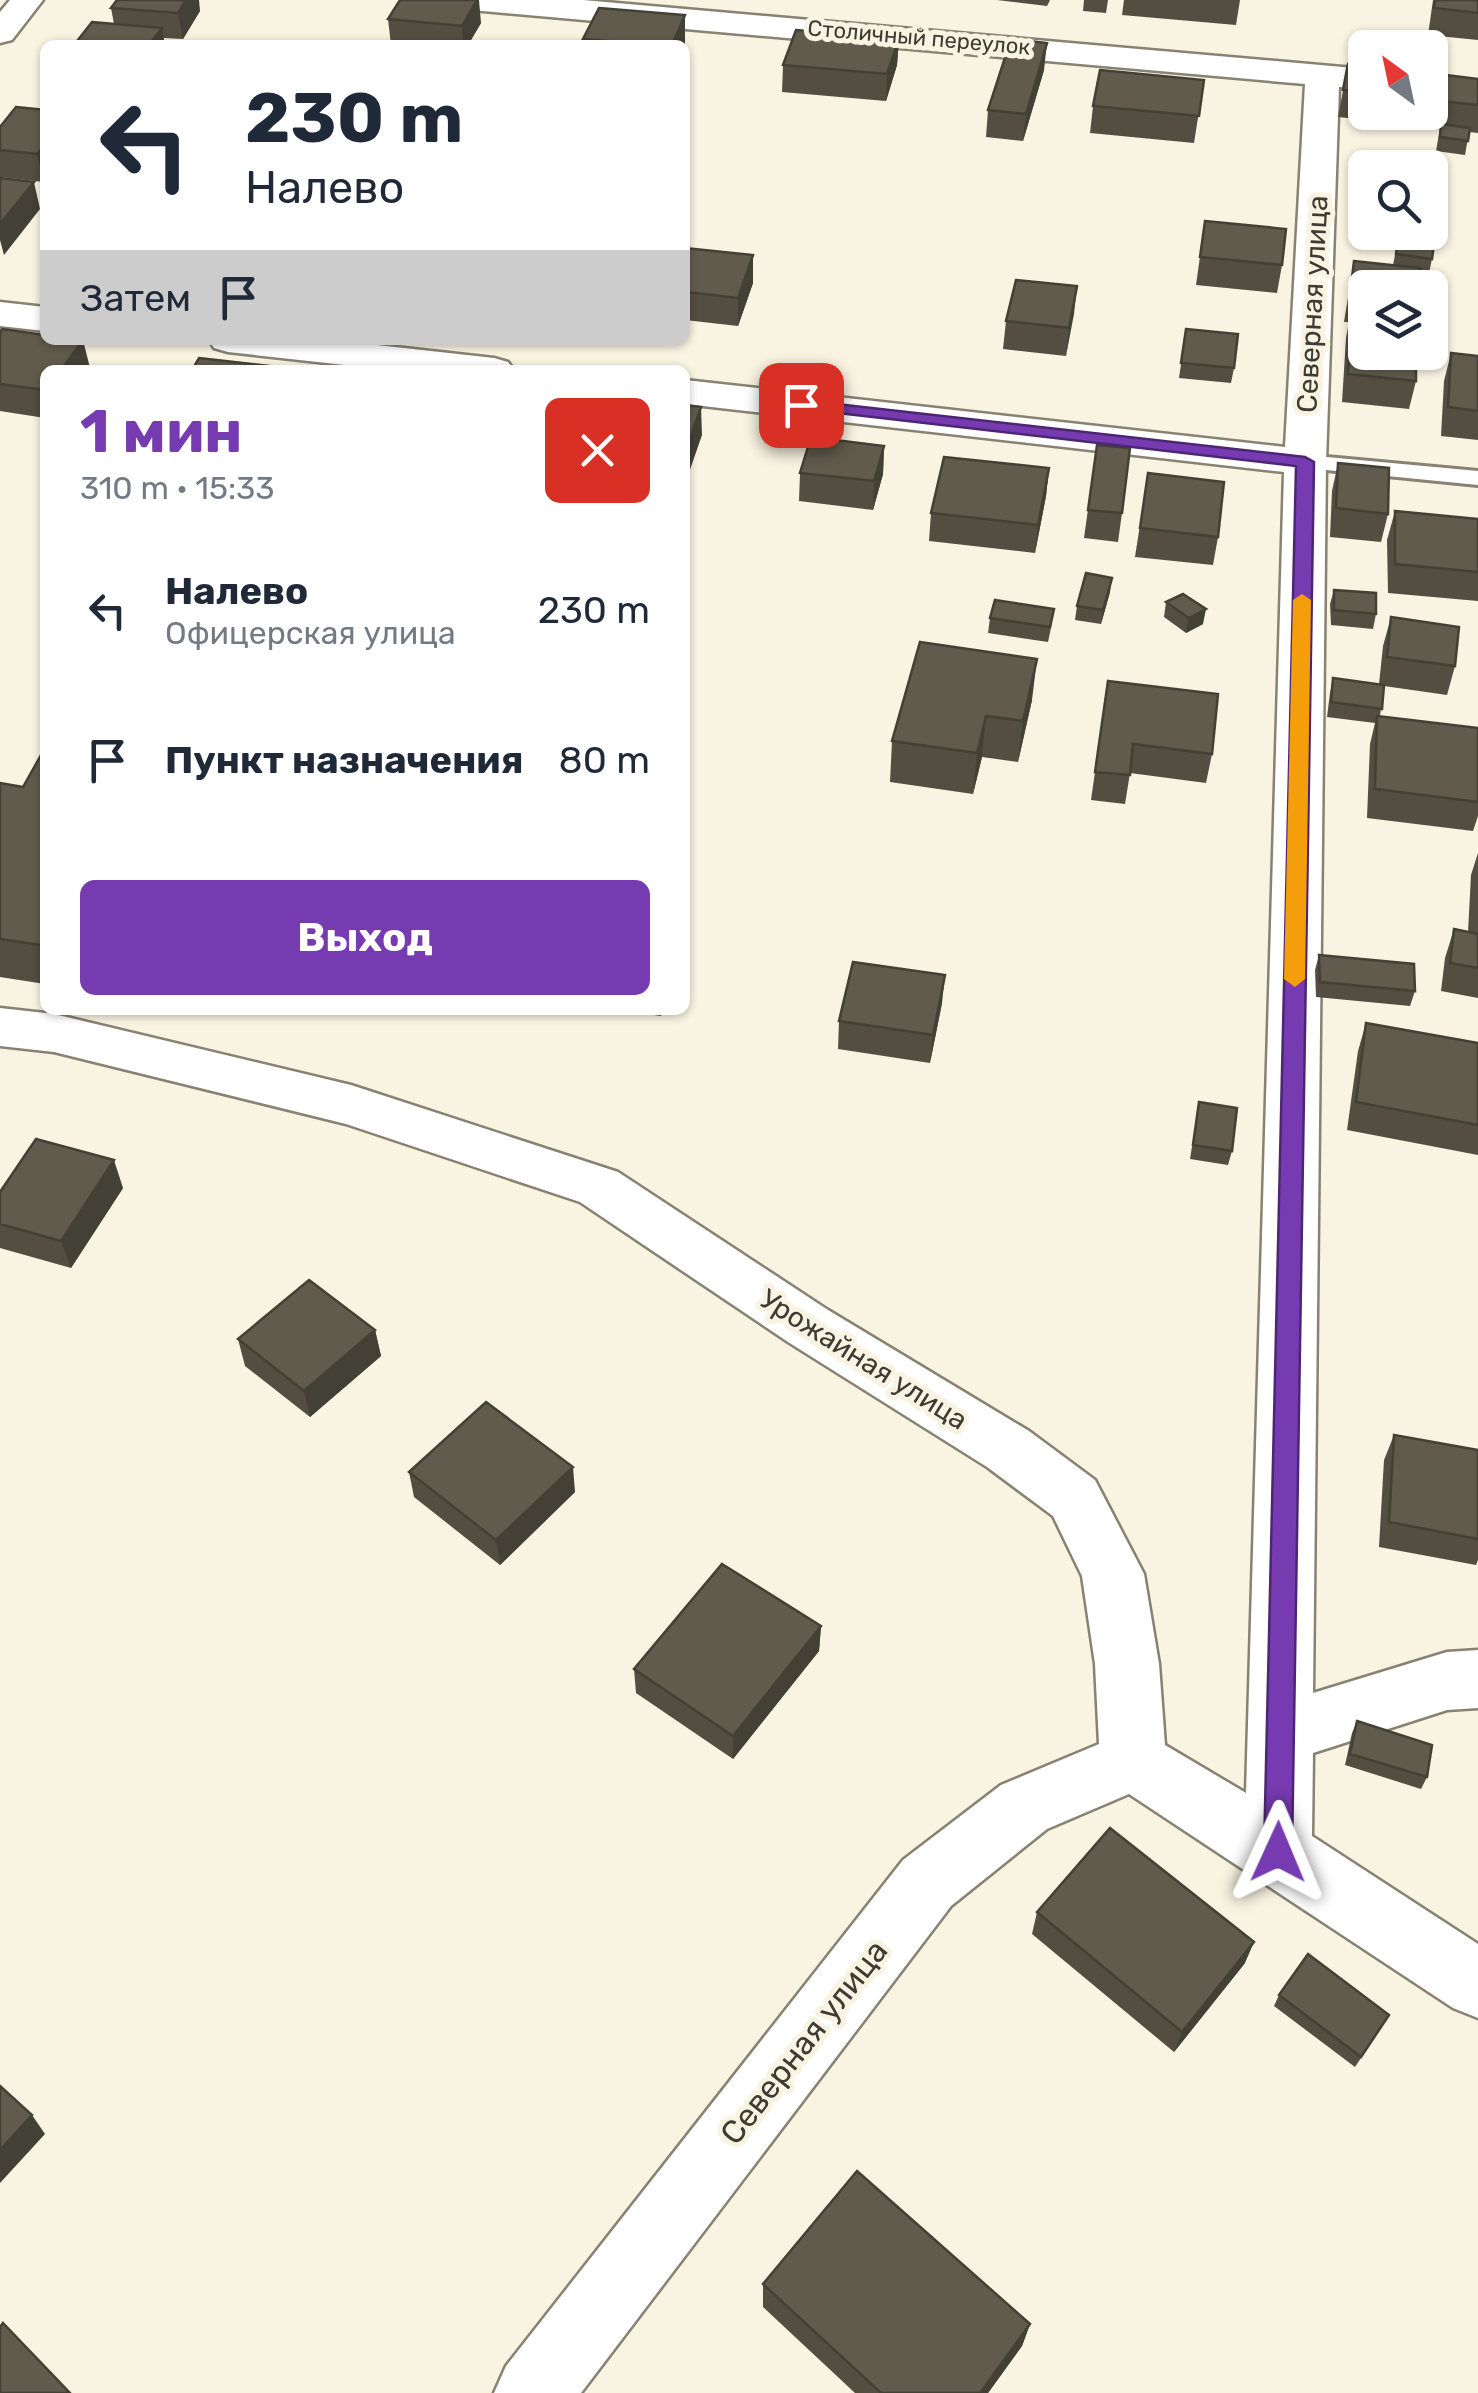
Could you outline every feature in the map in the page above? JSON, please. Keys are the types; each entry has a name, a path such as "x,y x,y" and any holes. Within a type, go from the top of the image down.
{"street":[{"path":"0,33 27,0"},
{"name":"Столичный переулок","path":"472,0 1344,77"},
{"name":"Северная улица","path":"1278,1852 1305,462 1344,77"},
{"path":"0,314 40,318"},
{"path":"272,345 450,365"},
{"path":"690,393 1305,462"},
{"name":"Урожайная улица","path":"0,1027 54,1033 352,1105 599,1187 808,1326 994,1439 1074,1498 1113,1574 1128,1664 1133,1761"},
{"path":"1280,1733 1448,1681 1478,1679"},
{"path":"1133,1761 1478,1984"},
{"name":"Северная улица","path":"533,2393 927,1883 1024,1807 1133,1761"}],"lane":[{"path":"1305,462 1478,478"}],"building":[{"path":"117,0 186,0 178,13 111,8"},
{"path":"400,0 477,0 462,26 388,19"},
{"path":"1435,0 1478,0 1478,13 1434,8"},
{"path":"599,8 685,15 674,40 583,39"},
{"path":"92,22 162,28 153,40 78,40"},
{"path":"796,30 899,39 887,74 783,65"},
{"path":"1011,39 1047,43 1026,114 988,110"},
{"path":"1348,64 1348,90 1343,90"},
{"path":"1100,70 1204,80 1199,116 1093,106"},
{"path":"1448,75 1478,79 1478,105 1448,102"},
{"path":"16,107 40,109 40,151 37,154 0,150 0,127"},
{"path":"1448,125 1470,128 1468,141 1440,137 1441,130 1448,130"},
{"path":"0,178 34,182 0,224"},
{"path":"1205,221 1286,229 1282,265 1200,257"},
{"path":"690,249 753,255 738,298 690,293"},
{"path":"1397,250 1433,250 1432,259 1396,254"},
{"path":"1354,261 1420,268 1420,270 1353,270"},
{"path":"1016,280 1077,286 1069,328 1006,321"},
{"path":"2,329 40,334 40,345 79,345 65,365 40,365 40,389 0,384"},
{"path":"1186,329 1238,334 1234,368 1181,363"},
{"path":"1451,353 1478,356 1478,411 1448,407"},
{"path":"199,358 261,365 195,365"},
{"path":"1348,370 1416,370 1416,381 1348,374"},
{"path":"690,406 701,407 690,439"},
{"path":"811,437 884,446 874,481 800,473"},
{"path":"1097,445 1130,448 1122,513 1088,510"},
{"path":"944,457 1049,468 1038,525 931,513"},
{"path":"1338,463 1389,468 1388,514 1336,508"},
{"path":"1148,473 1224,482 1218,537 1140,528"},
{"path":"1395,511 1478,519 1478,572 1395,564"},
{"path":"1086,573 1112,578 1103,610 1077,606"},
{"path":"1334,590 1376,593 1376,614 1334,610"},
{"path":"1183,594 1206,609 1189,618 1166,602"},
{"path":"995,600 1054,609 1050,627 990,618"},
{"path":"1391,617 1459,627 1455,666 1387,657"},
{"path":"920,642 1037,659 1023,721 986,716 977,753 892,741"},
{"path":"1333,678 1384,685 1382,709 1331,702"},
{"path":"1108,681 1218,694 1212,754 1133,744 1130,775 1095,772"},
{"path":"1377,716 1478,728 1478,802 1375,789"},
{"path":"40,757 40,945 0,939 0,783 23,787"},
{"path":"1454,929 1478,934 1478,968 1450,963"},
{"path":"1319,955 1414,964 1415,991 1320,982"},
{"path":"853,962 945,975 933,1035 839,1021"},
{"path":"1366,1023 1478,1043 1478,1125 1356,1102"},
{"path":"1199,1102 1237,1108 1232,1151 1193,1145"},
{"path":"36,1139 114,1160 61,1241 0,1224 0,1192"},
{"path":"309,1280 375,1330 304,1391 238,1339"},
{"path":"486,1402 573,1467 496,1540 409,1472"},
{"path":"1394,1435 1478,1450 1478,1539 1389,1522"},
{"path":"722,1564 821,1626 733,1736 634,1669"},
{"path":"1357,1721 1432,1745 1427,1777 1350,1754"},
{"path":"1110,1828 1254,1942 1182,2032 1037,1912"},
{"path":"1308,1954 1389,2015 1361,2057 1279,1995"},
{"path":"0,2086 32,2115 0,2150"},
{"path":"857,2171 1030,2324 980,2393 881,2393 763,2284"},
{"path":"3,2323 70,2393 0,2393"}],"slow traffic":[{"path":"1295,979 1302,600"}],"route":[{"path":"801,405 1305,462 1278,1852"}]}
